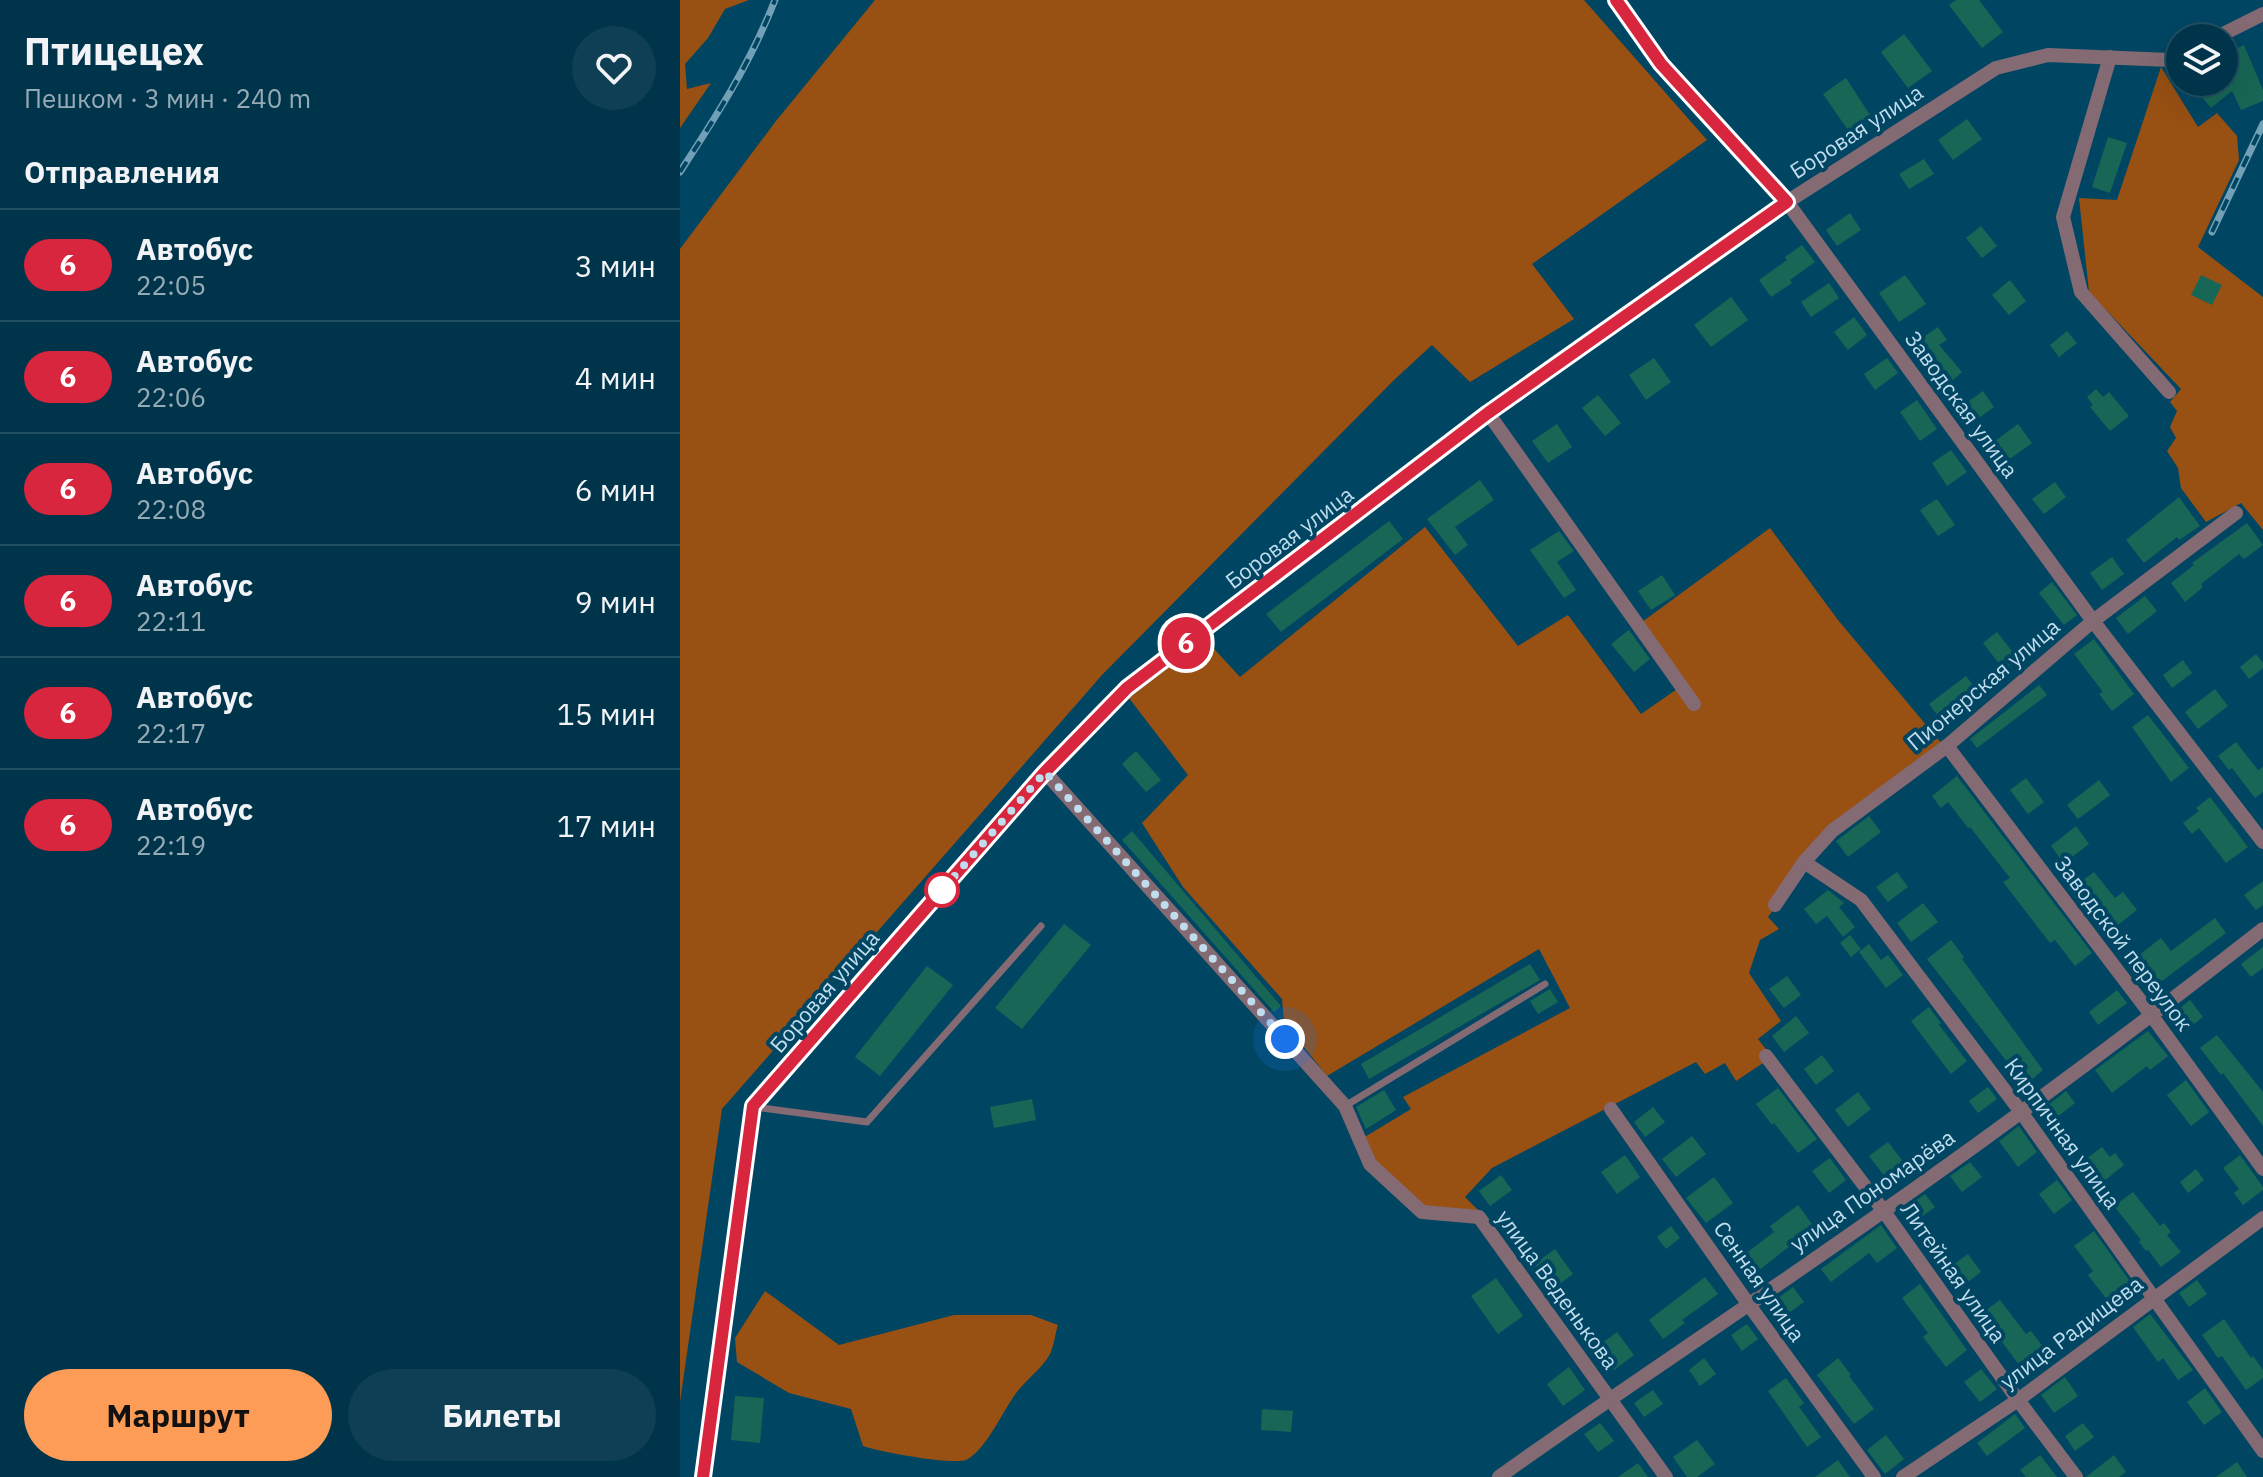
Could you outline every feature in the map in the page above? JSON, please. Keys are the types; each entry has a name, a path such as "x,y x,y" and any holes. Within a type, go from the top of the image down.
{"street":[{"name":"Заводская улица","path":"1616,0 1661,64 1787,202 2093,621 2263,842"},
{"path":"2238,26 2263,14"},
{"name":"Боровая улица","path":"753,1106 1045,772 1127,688 1488,413 1787,202 1996,68 2048,55 2166,60"},
{"path":"2110,57 2063,217 2081,292 2169,392"},
{"path":"1488,413 1694,704"},
{"name":"Пионерская улица","path":"1775,905 1804,862 1832,831 1947,746 2093,621 2236,513"},
{"name":"Заводской переулок","path":"1947,746 2152,1016 2263,1169"},
{"name":"улица Веденькова","path":"1045,772 1345,1106 1370,1164 1422,1212 1479,1217 1666,1477"},
{"name":"Кирпичная улица","path":"1804,862 1861,900 2021,1112 2263,1451"},
{"name":"улица Пономарёва","path":"1499,1477 2021,1112 2152,1016 2263,929"},
{"name":"Литейная улица","path":"1766,1056 1883,1210 2076,1477"},
{"path":"703,1477 753,1106"},
{"name":"Сенная улица","path":"1611,1109 1874,1477"},
{"name":"улица Радищева","path":"1903,1477 2018,1400 2263,1218"}],"lane":[{"path":"753,1106 867,1122 1041,926"},
{"path":"1345,1106 1545,984"}],"shaded area":[{"path":"680,0 749,0 725,9 708,38 685,64 687,89 711,83 680,128"},
{"path":"875,0 1584,0 1707,140 1532,264 1574,319 1470,382 1432,345 1394,380 1102,675 722,1109 680,1402 680,249 776,121"},
{"path":"2161,67 2166,75 2166,96 2179,96 2198,127 2217,113 2237,136 2239,160 2198,247 2263,297 2263,530 2241,503 2206,522 2181,488 2178,468 2167,451 2176,438 2170,427 2177,411 2170,402 2181,389 2089,292 2079,198 2117,200"},
{"path":"1425,527 1518,646 1568,615 1641,714 1680,687 1642,622 1770,528 1838,620 1943,745 1832,827 1768,917 1779,929 1760,940 1749,973 1781,1021 1758,1039 1772,1057 1736,1081 1725,1063 1705,1074 1696,1062 1492,1168 1465,1197 1482,1214 1423,1208 1375,1163 1363,1138 1411,1109 1403,1097 1570,1008 1539,949 1327,1076 1284,1022 1282,999 1183,887 1142,823 1188,775 1129,698 1205,639 1240,677"},
{"path":"765,1291 839,1345 954,1315 1031,1315 1058,1325 1050,1354 1014,1396 980,1449 966,1460 932,1459 863,1446 851,1409 789,1393 737,1362 735,1338"}],"building":[{"path":"1956,0 1979,0 2003,32 1982,48 1949,5"},
{"path":"1904,34 1932,71 1908,88 1881,52"},
{"path":"2244,45 2263,90 2263,101 2241,110 2234,96 2238,96 2238,48"},
{"path":"1846,78 1872,118 1850,133 1823,94"},
{"path":"2201,96 2226,96 2211,108"},
{"path":"1967,119 1982,139 1953,160 1938,140"},
{"path":"2108,137 2127,143 2110,193 2092,187"},
{"path":"1924,159 1934,174 1909,189 1899,174"},
{"path":"1850,213 1861,230 1837,246 1826,230"},
{"path":"1981,226 1997,246 1982,258 1966,238"},
{"path":"1802,245 1815,262 1771,297 1759,280"},
{"path":"1905,275 1926,304 1899,322 1879,293"},
{"path":"2201,275 2222,285 2212,305 2191,295"},
{"path":"2010,280 2026,301 2009,315 1992,295"},
{"path":"1829,283 1839,298 1811,317 1801,302"},
{"path":"1731,297 1748,320 1711,347 1694,325"},
{"path":"1854,317 1867,335 1848,350 1834,332"},
{"path":"1938,327 1947,340 1939,345 1962,372 1947,385 1915,343"},
{"path":"2067,331 2077,343 2059,357 2050,345"},
{"path":"1654,358 1671,382 1646,400 1629,375"},
{"path":"1887,358 1898,373 1875,390 1864,374"},
{"path":"2096,389 2103,397 2109,392 2129,416 2110,431 2090,407 2093,405 2087,397"},
{"path":"1983,391 1994,407 1972,423 1961,407"},
{"path":"1598,395 1621,423 1605,436 1582,408"},
{"path":"1917,400 1937,429 1920,441 1900,412"},
{"path":"1557,424 1572,447 1548,463 1532,441"},
{"path":"2018,424 2032,443 2004,463 1991,444"},
{"path":"1951,450 1967,472 1947,486 1932,463"},
{"path":"1480,480 1494,500 1455,527 1468,545 1455,555 1427,519"},
{"path":"2055,482 2066,497 2044,514 2032,499"},
{"path":"2179,497 2200,526 2179,540 2177,537 2144,563 2126,540"},
{"path":"1937,499 1955,525 1938,536 1920,510"},
{"path":"1389,521 1403,539 1281,632 1266,614"},
{"path":"2247,523 2263,545 2244,559 2239,554 2201,584 2203,587 2185,602 2171,583 2194,565 2192,563"},
{"path":"1559,531 1574,551 1557,562 1576,590 1564,598 1530,550"},
{"path":"2112,557 2124,574 2102,590 2090,573"},
{"path":"1662,575 1675,595 1651,610 1638,591"},
{"path":"2052,582 2077,615 2064,625 2039,593"},
{"path":"2145,596 2157,611 2128,634 2116,618"},
{"path":"1629,630 1650,659 1634,672 1611,644"},
{"path":"1997,632 2018,659 2004,670 1983,643"},
{"path":"2094,639 2134,694 2112,711 2099,694 2103,692 2074,654"},
{"path":"2256,654 2263,668 2249,679 2240,667"},
{"path":"2183,660 2192,673 2172,688 2163,675"},
{"path":"1966,676 1978,692 1941,720 1929,704"},
{"path":"2039,685 2047,695 1977,748 1970,739"},
{"path":"2215,689 2228,706 2198,729 2185,712"},
{"path":"2148,715 2189,768 2171,782 2132,727"},
{"path":"2236,742 2258,770 2263,767 2263,792 2255,798 2232,768 2229,770 2218,756"},
{"path":"1136,751 1161,780 1146,792 1122,764"},
{"path":"1957,776 2092,953 2075,966 2055,940 2050,943 2003,882 2010,878 1970,827 1948,802 1941,808 1932,796"},
{"path":"2026,778 2044,802 2028,814 2010,790"},
{"path":"2099,780 2110,795 2078,819 2067,805"},
{"path":"2210,797 2248,847 2226,863 2199,828 2192,834 2183,823 2199,811 2196,808"},
{"path":"1869,816 1881,832 1848,857 1836,841"},
{"path":"2076,826 2089,844 2064,863 2051,846"},
{"path":"1132,831 1281,1006 1274,1012 1122,840"},
{"path":"1897,872 1908,887 1888,902 1876,887"},
{"path":"2094,872 2115,898 2123,892 2137,910 2114,928 2079,883"},
{"path":"2263,881 2263,905 2256,910 2244,895"},
{"path":"1828,890 1844,903 1839,907 1855,927 1843,937 1827,916 1816,924 1804,909"},
{"path":"1923,903 1938,922 1911,942 1897,923"},
{"path":"2215,918 2226,933 2154,987 2133,960 2161,938 2171,951"},
{"path":"1064,924 1091,945 1022,1029 995,1008"},
{"path":"1850,935 1861,949 1851,957 1840,943"},
{"path":"1951,940 2043,1070 2025,1085 1927,959"},
{"path":"1869,944 1881,960 1888,955 1903,975 1886,988 1859,952"},
{"path":"2263,947 2263,968 2251,977 2241,964"},
{"path":"1530,964 1540,980 1369,1079 1361,1064"},
{"path":"927,966 953,985 880,1076 855,1057"},
{"path":"1787,976 1801,995 1784,1008 1769,989"},
{"path":"1550,989 1558,1002 1538,1014 1530,1001"},
{"path":"2117,990 2127,1003 2098,1025 2089,1012"},
{"path":"2190,1000 2203,1017 2184,1032 2172,1015"},
{"path":"1929,1007 1967,1061 1951,1074 1911,1021"},
{"path":"1796,1016 1809,1033 1784,1052 1772,1036"},
{"path":"2148,1031 2168,1056 2150,1070 2147,1066 2112,1093 2095,1070"},
{"path":"2217,1035 2263,1092 2263,1126 2200,1048"},
{"path":"1822,1055 1834,1071 1816,1085 1804,1069"},
{"path":"2186,1080 2209,1112 2191,1126 2167,1095"},
{"path":"1988,1087 1997,1099 1978,1113 1969,1101"},
{"path":"1778,1088 1817,1139 1798,1153 1756,1104"},
{"path":"1384,1090 1396,1110 1366,1129 1356,1107"},
{"path":"2066,1091 2075,1103 2056,1118 2047,1106"},
{"path":"1858,1092 1871,1109 1848,1127 1835,1110"},
{"path":"1032,1099 1036,1120 994,1128 990,1107"},
{"path":"1653,1107 1665,1122 1645,1137 1634,1122"},
{"path":"2019,1126 2037,1152 2018,1167 1999,1141"},
{"path":"1692,1136 1706,1154 1676,1177 1662,1159"},
{"path":"1888,1142 1905,1164 1886,1178 1869,1156"},
{"path":"2102,1147 2110,1157 2115,1153 2124,1165 2099,1185 2082,1162"},
{"path":"1625,1155 1640,1177 1617,1194 1601,1172"},
{"path":"2240,1155 2263,1187 2243,1205 2234,1193 2239,1189 2223,1168"},
{"path":"1830,1158 1846,1180 1829,1193 1812,1171"},
{"path":"1970,1162 1982,1177 1962,1192 1950,1176"},
{"path":"2196,1169 2204,1180 2188,1193 2180,1182"},
{"path":"1501,1175 1512,1190 1490,1206 1479,1191"},
{"path":"1714,1177 1733,1203 1706,1223 1686,1198"},
{"path":"2057,1180 2072,1200 2054,1214 2039,1194"},
{"path":"2133,1192 2160,1226 2164,1223 2171,1232 2167,1235 2181,1252 2161,1267 2114,1206"},
{"path":"1925,1194 1935,1207 1916,1221 1905,1208"},
{"path":"1798,1205 1814,1227 1749,1278 1736,1261 1774,1232 1770,1226"},
{"path":"1881,1225 1897,1248 1877,1263 1869,1253 1831,1282 1821,1269"},
{"path":"1671,1226 1680,1238 1666,1249 1657,1237"},
{"path":"2094,1231 2134,1287 2111,1305 2088,1275 2093,1271 2074,1246"},
{"path":"1555,1249 1573,1274 1549,1292 1531,1267"},
{"path":"1968,1254 1981,1272 1963,1286 1949,1268"},
{"path":"1705,1277 1718,1294 1682,1320 1685,1323 1663,1339 1649,1320"},
{"path":"1496,1278 1523,1316 1498,1334 1471,1296"},
{"path":"2197,1280 2207,1294 2189,1307 2179,1293"},
{"path":"1920,1284 1967,1350 1946,1367 1923,1337 1928,1333 1902,1298"},
{"path":"1793,1287 1804,1302 1782,1318 1771,1303"},
{"path":"2000,1300 2026,1334 2031,1331 2047,1352 2023,1370 1981,1314"},
{"path":"2150,1314 2193,1370 2178,1380 2163,1358 2158,1362 2133,1327"},
{"path":"2224,1319 2263,1370 2263,1378 2246,1390 2222,1356 2218,1358 2202,1335"},
{"path":"1747,1324 1758,1339 1742,1351 1731,1335"},
{"path":"1617,1332 1634,1355 1614,1370 1597,1347"},
{"path":"1704,1358 1716,1374 1700,1386 1689,1370"},
{"path":"1838,1358 1874,1409 1854,1424 1817,1375"},
{"path":"1569,1367 1585,1390 1563,1406 1547,1384"},
{"path":"1981,1369 1997,1389 1980,1402 1964,1382"},
{"path":"2065,1377 2078,1396 2054,1413 2041,1395"},
{"path":"1786,1378 1804,1403 1799,1407 1821,1437 1807,1447 1768,1391"},
{"path":"2205,1388 2222,1412 2204,1425 2187,1402"},
{"path":"1653,1390 1663,1404 1644,1417 1634,1403"},
{"path":"735,1396 764,1398 760,1443 731,1440"},
{"path":"1262,1409 1293,1411 1291,1432 1261,1430"},
{"path":"2015,1414 2025,1428 1987,1456 1977,1443"},
{"path":"1600,1423 1614,1441 1598,1452 1584,1434"},
{"path":"2083,1423 2094,1437 2075,1451 2065,1436"},
{"path":"1886,1435 1904,1459 1885,1474 1867,1450"},
{"path":"1697,1440 1715,1464 1697,1477 1687,1477 1673,1457"},
{"path":"2040,1455 2057,1477 2026,1477 2020,1470"},
{"path":"2114,1455 2126,1472 2119,1477 2086,1477"},
{"path":"1838,1460 1850,1477 1815,1477"},
{"path":"2237,1462 2247,1477 2216,1477"},
{"path":"1638,1463 1648,1477 1618,1477"}],"railway":[{"path":"680,172 744,68 775,0"},
{"path":"2212,232 2263,124"}],"bus line":[{"name":"6","path":"703,1477 753,1106 1045,772 1127,688 1488,413 1787,202 1661,64 1616,0"}],"route":[{"path":"942,890 939,894 1045,772 1285,1039"}]}
